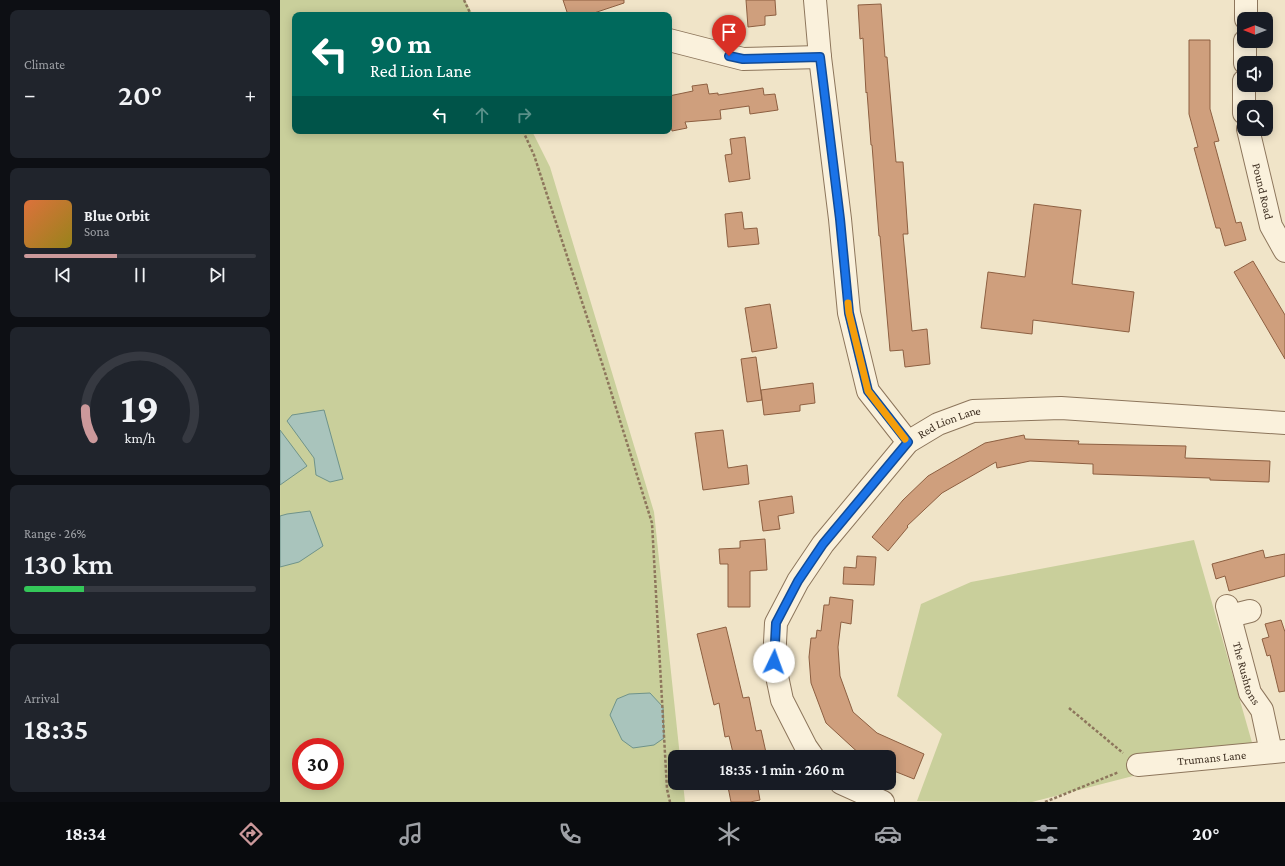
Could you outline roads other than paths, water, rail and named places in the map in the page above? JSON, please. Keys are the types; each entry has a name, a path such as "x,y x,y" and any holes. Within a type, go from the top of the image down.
{"street":[{"name":"Red Lion Lane","path":"815,0 820,57 851,320 868,391 908,442 938,424 973,411 1061,408 1285,423"},
{"path":"1246,0 1246,12"},
{"path":"672,41 743,59 820,57"},
{"name":"Pound Road","path":"1250,136 1271,226 1285,250"},
{"path":"808,750 782,700 774,662 776,623 798,581 823,544 908,442"},
{"name":"The Rushtons","path":"1235,611 1250,693 1262,710 1278,751"},
{"name":"Trumans Lane","path":"1138,765 1278,751"},
{"path":"856,790 883,802"}],"water":[{"path":"324,410 343,479 330,482 316,475 314,458 287,421 292,415"},
{"path":"280,430 307,466 280,485"},
{"path":"310,511 323,546 299,562 280,567 280,516"},
{"path":"650,693 663,707 664,738 654,745 633,748 622,740 610,715 617,699 629,694"}]}
